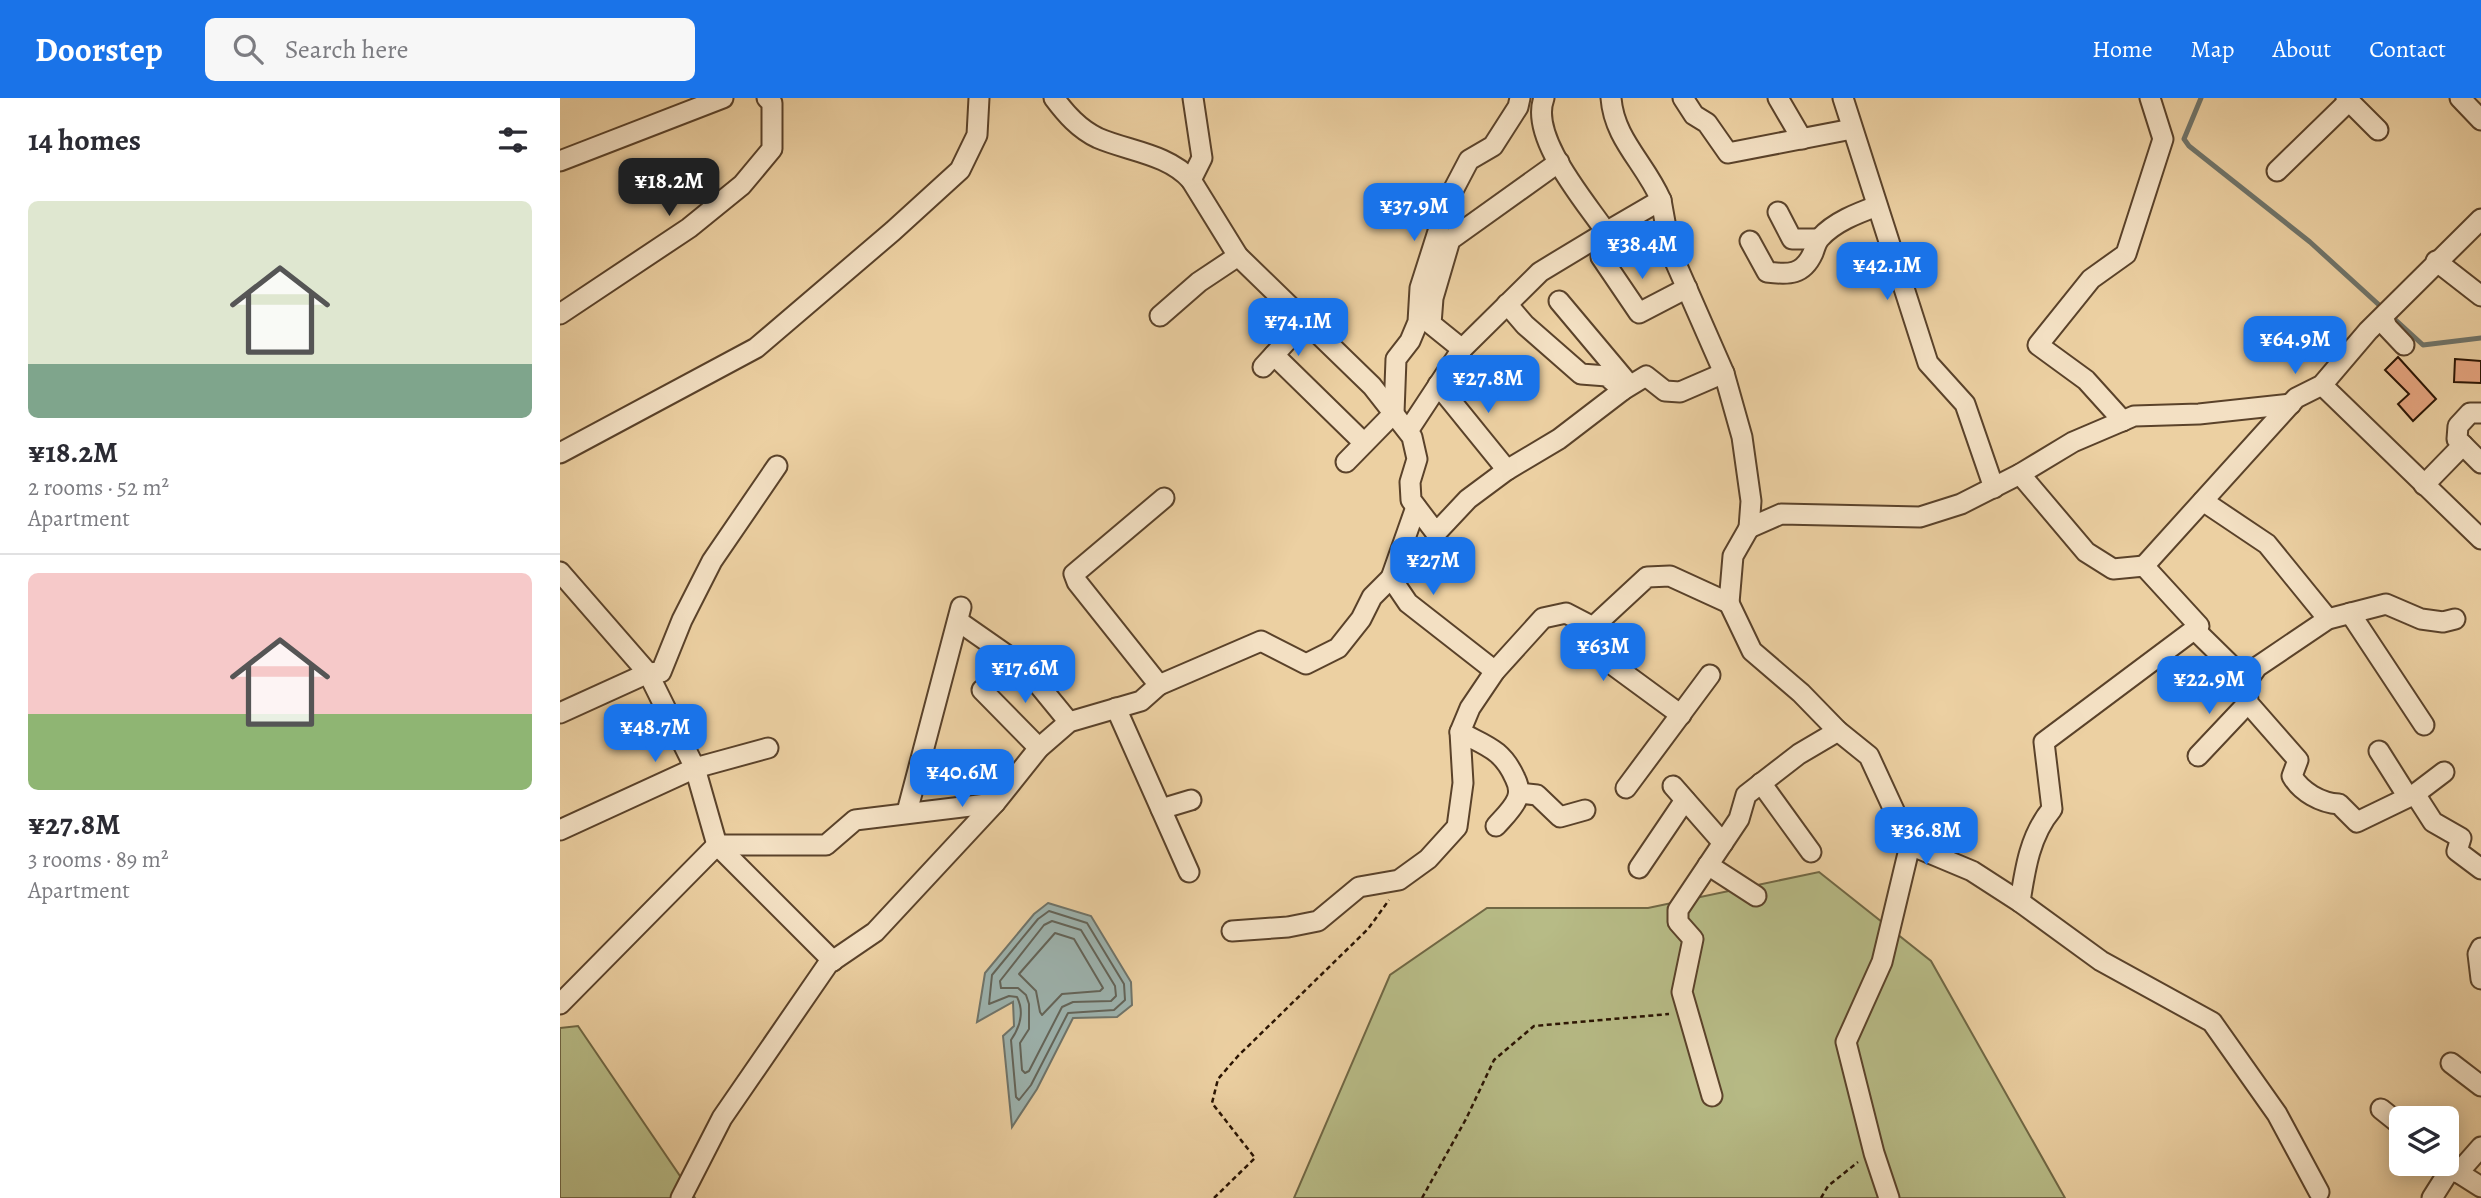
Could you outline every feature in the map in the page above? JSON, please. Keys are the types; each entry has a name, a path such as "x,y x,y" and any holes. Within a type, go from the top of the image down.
{"street":[{"path":"560,161 723,98"},
{"path":"560,314 690,229 742,185 772,149 772,103 767,98"},
{"path":"560,453 756,348 960,170 977,135 979,98"},
{"path":"1054,98 1072,120 1097,137 1162,160 1185,173 1238,256 1372,386 1408,431 1417,459 1410,482 1411,500 1436,533 1468,499 1507,470 1559,439 1626,387 1646,376 1665,391 1680,392 1724,373"},
{"path":"1191,180 1202,158 1193,98"},
{"path":"1346,462 1394,413 1396,359 1410,341 1418,322 1420,288 1448,200 1469,160 1493,146 1518,107 1520,98"},
{"path":"1544,98 1540,107 1548,143 1606,232"},
{"path":"1611,98 1615,126 1651,176 1661,200 1670,250 1724,373 1742,438 1751,501 1749,528 1733,556 1729,603 1752,650 1801,693 1838,731 1869,756 1910,845 1882,961 1846,1042 1874,1153 1889,1198"},
{"path":"1682,98 1694,116 1707,123 1728,153 1852,129"},
{"path":"1778,98 1802,139"},
{"path":"1843,98 1928,363 1965,404 1994,488"},
{"path":"2123,421 2086,380 2038,345 2091,279 2126,254 2163,139 2150,98"},
{"path":"2460,98 2481,120"},
{"path":"2277,171 2348,100 2378,130"},
{"path":"1462,349 1432,324 1433,298 1450,240 1559,162"},
{"path":"1408,431 1462,349 1540,272 1661,200"},
{"path":"1778,212 1792,239 1818,239 1852,215 1877,206"},
{"path":"2020,474 2087,552 2113,569 2144,566 2296,398 2322,385 2382,317 2481,219"},
{"path":"1751,241 1768,272 1789,275 1798,271 1812,256 1818,239"},
{"path":"1160,316 1199,282 1238,256"},
{"path":"1601,257 1639,313 1687,288"},
{"path":"2436,261 2481,296"},
{"path":"1559,301 1626,387"},
{"path":"1507,304 1525,325 1581,374 1607,376 1626,387"},
{"path":"2382,317 2387,327 2404,345"},
{"path":"1304,322 1268,361 1364,443"},
{"path":"1438,385 1507,470"},
{"path":"2322,385 2481,540"},
{"path":"1749,528 1781,514 1920,517 1961,504 2020,474 2073,442 2134,416 2199,414 2291,404"},
{"path":"2481,413 2470,413 2458,426 2457,439 2481,463"},
{"path":"2424,485 2463,445"},
{"path":"560,713 648,673 661,672 682,620 712,561 777,467"},
{"path":"1159,684 1077,582 1074,574 1164,498"},
{"path":"2203,501 2267,544 2328,618"},
{"path":"681,1198 722,1118 833,961 875,933 995,803 1039,748 1069,722 1141,701 1159,684 1261,641 1306,664 1338,648 1361,619 1372,597 1391,578 1416,507"},
{"path":"2020,902 2026,867 2039,824 2052,809 2044,742 2199,626 2144,566"},
{"path":"1681,715 1587,646 1593,627 1647,577 1670,576 1729,603"},
{"path":"1391,578 1408,603 1495,671"},
{"path":"564,584 648,673 695,768 717,845 833,961"},
{"path":"2444,772 2412,796 2357,822 2339,804 2326,803 2297,785 2292,776 2298,760 2248,703 2247,681 2257,667 2328,618 2386,604 2421,619 2443,622 2455,619"},
{"path":"1231,931 1288,927 1318,921 1359,887 1399,880 1427,859 1457,827 1463,783 1460,732 1470,708 1495,671 1543,618 1566,613 1593,627"},
{"path":"2350,613 2424,726"},
{"path":"907,812 959,614 1024,667 1069,722"},
{"path":"2194,629 2247,681"},
{"path":"1626,788 1710,675"},
{"path":"982,690 1039,748"},
{"path":"2198,756 2248,703"},
{"path":"1116,708 1189,872"},
{"path":"1712,1096 1682,992 1693,939 1678,922 1678,910 1739,819 1746,795 1799,754 1838,731"},
{"path":"1460,732 1505,758 1519,793 1516,801 1496,826"},
{"path":"560,830 695,768 768,748"},
{"path":"2379,751 2433,822 2461,838 2456,851 2481,869"},
{"path":"1761,783 1811,852"},
{"path":"1519,793 1537,795 1560,817 1585,810"},
{"path":"1639,868 1679,793 1723,843"},
{"path":"1161,809 1191,800"},
{"path":"560,1004 717,845 826,845 855,820 995,803"},
{"path":"1910,845 1972,871 2101,961 2213,1022 2277,1114 2319,1192"},
{"path":"1708,865 1756,896"},
{"path":"2481,948 2478,954 2481,979"},
{"path":"2451,1063 2481,1086"},
{"path":"2381,1109 2389,1115"},
{"path":"2459,1163 2481,1147"},
{"path":"2459,1173 2481,1187"},
{"path":"2432,1198 2447,1176"}],"path":[{"path":"1214,1198 1255,1158 1212,1103 1219,1079 1238,1056 1368,929 1395,891 1399,880"},
{"path":"1422,1198 1466,1119 1494,1060 1534,1026 1686,1012"},
{"path":"1821,1198 1828,1186 1874,1153"}],"green space":[{"path":"1819,872 1931,961 2065,1198 1294,1198 1390,975 1487,908 1648,908"},
{"path":"578,1026 695,1198 560,1198 560,1028"}],"water":[{"path":"1048,903 1091,916 1131,982 1132,1005 1117,1017 1073,1018 1037,1089 1012,1127 1003,1036 1014,1026 1013,1002 977,1022 985,973 1034,914"}],"building":[{"path":"2398,357 2436,399 2413,421 2398,404 2409,394 2385,370"},
{"path":"2455,359 2481,361 2481,383 2454,382"}],"waterway":[{"path":"2201,98 2184,139 2189,146 2310,242 2423,345 2481,338"}]}
